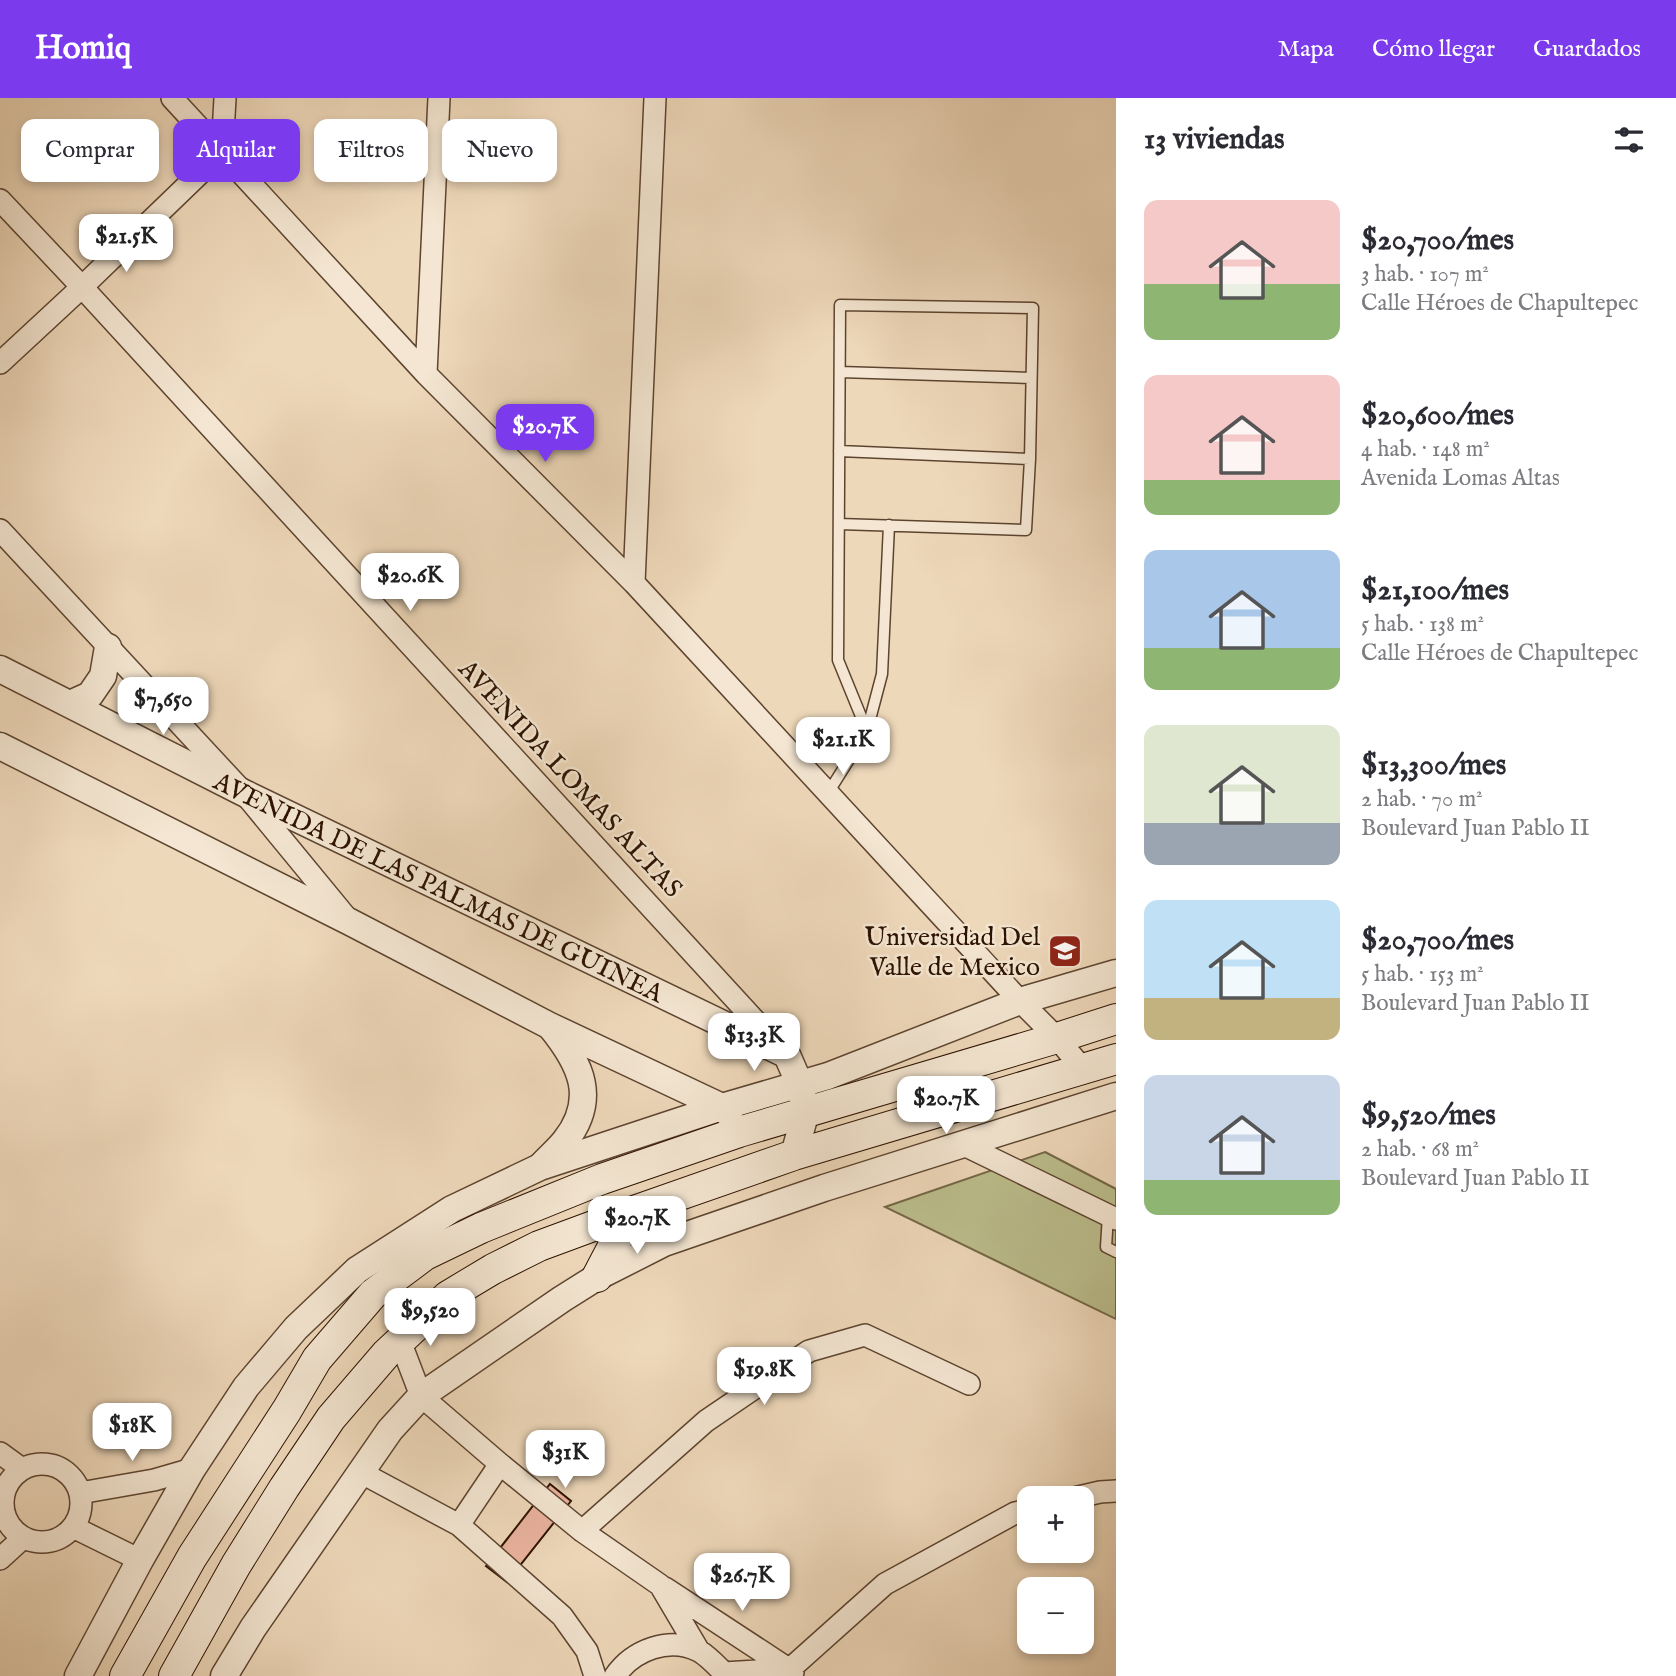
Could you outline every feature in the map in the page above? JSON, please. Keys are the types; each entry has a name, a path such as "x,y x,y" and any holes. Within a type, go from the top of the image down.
{"main road":[{"path":"125,1676 192,1558 317,1359 373,1294 425,1255 481,1228 601,1179 739,1132 803,1098 1057,1038 1116,1019"},
{"path":"174,1676 236,1565 331,1418 386,1354 448,1296 539,1246 631,1212 794,1155 1116,1059"},
{"path":"597,1277 631,1212"}],"street":[{"path":"172,98 191,119"},
{"path":"224,119 225,98"},
{"path":"426,374 439,98"},
{"path":"634,583 655,98"},
{"path":"0,363 191,182"},
{"path":"250,182 426,374 634,583 1082,1068"},
{"name":"AVENIDA LOMAS ALTAS","path":"0,200 787,1055"},
{"path":"0,530 244,793 350,922"},
{"path":"70,704 90,695 103,676 108,647"},
{"name":"AVENIDA DE LAS PALMAS DE GUINEA","path":"0,669 244,793 787,1055"},
{"path":"0,746 550,1026 722,1107 739,1132"},
{"path":"78,1676 192,1469 246,1387 296,1328 357,1270 452,1209 540,1167 722,1107 803,1098 828,1076 1020,1001 1116,973"},
{"path":"540,1167 565,1141 578,1121 584,1096 578,1068 550,1026"},
{"path":"787,1055 803,1098 794,1155"},
{"path":"225,1676 260,1617 390,1430 421,1396 562,1299 597,1277 664,1243 824,1188 1116,1096"},
{"path":"962,1144 1112,1217"},
{"path":"582,1531 706,1420 809,1351 865,1335 969,1384"},
{"path":"400,1341 421,1396 500,1464 582,1531 793,1673"},
{"path":"0,1453 22,1469"},
{"path":"39,1464 57,1466 72,1477 80,1493 80,1511 73,1527 63,1537 50,1542 23,1538 8,1524 1,1506 7,1485 22,1469 39,1464"},
{"path":"459,1525 500,1464"},
{"path":"80,1493 153,1480 192,1469"},
{"path":"360,1472 459,1525 562,1616 587,1651 596,1676"},
{"path":"1094,1493 1116,1491"},
{"path":"660,1585 699,1651 725,1674 793,1673 885,1584 1017,1513"},
{"path":"73,1527 140,1560"},
{"path":"0,1559 23,1538"},
{"path":"615,1676 622,1666 639,1653 659,1646 679,1646 699,1651"}],"lane":[{"path":"838,524 1026,530 1033,308 840,305 838,524 838,660 867,731"},
{"path":"840,372 1031,378"},
{"path":"839,452 1030,458"},
{"path":"828,793 867,731 882,674 889,525"},
{"path":"1112,1217 1106,1247 1116,1252"}],"green space":[{"path":"1045,1152 1116,1189 1116,1319 885,1207"}],"building":[{"path":"550,1484 571,1501 507,1582 486,1566"}],"place":[{"name":"Universidad Del Valle de Mexico","path":"1065,951"}]}
